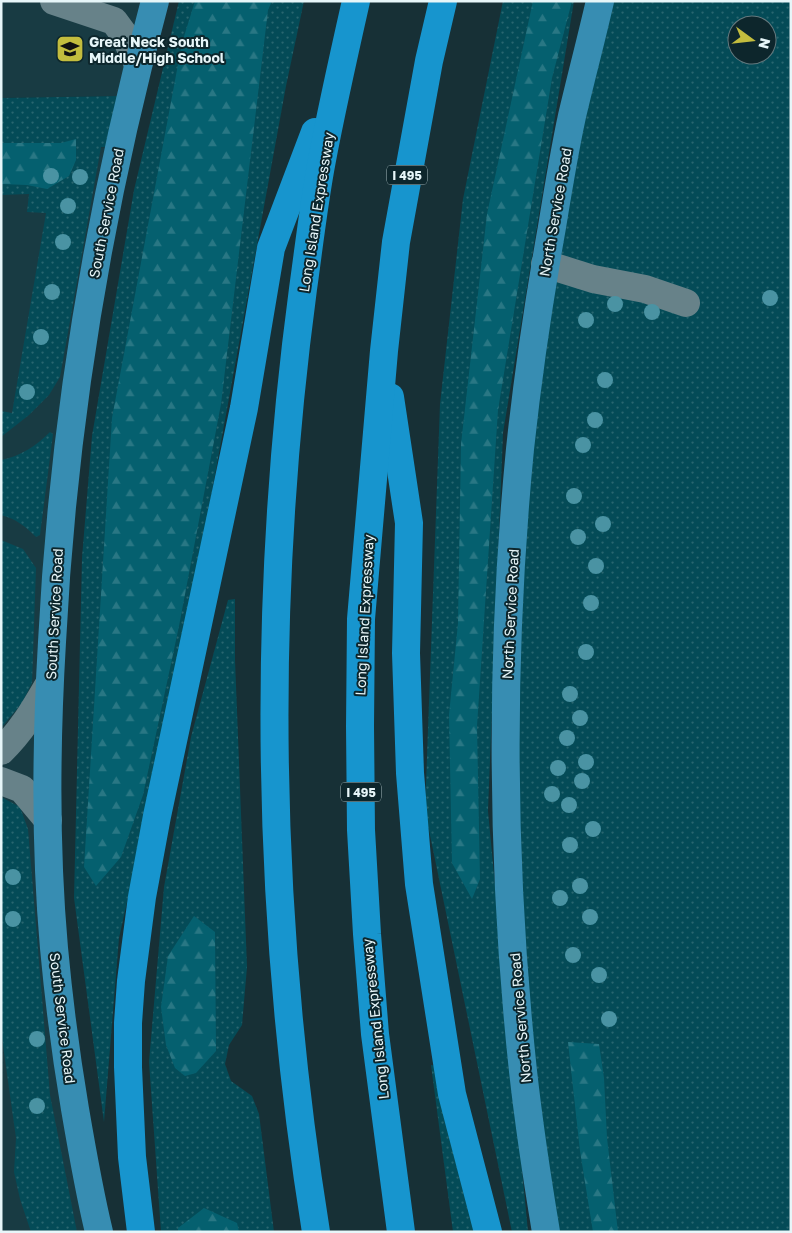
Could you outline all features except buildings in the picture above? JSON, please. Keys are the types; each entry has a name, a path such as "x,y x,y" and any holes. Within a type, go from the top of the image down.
{"highway":[{"name":"Long Island Expressway","path":"316,1232 294,1078 278,876 275,770 278,569 283,468 293,367 322,161 342,58 356,1"},
{"name":"Long Island Expressway","path":"401,1232 375,1034 367,934 361,812 361,619 384,351 396,242 429,61 443,1"},
{"path":"141,1232 129,1119 128,1032 135,947 143,887 244,408 271,248 342,58"},
{"path":"384,351 409,523 407,671 410,773 419,884 452,1094 488,1232"}],"main road":[{"name":"South Service Road","path":"99,1232 91,1200 65,1047 54,946 48,820 49,684 55,576 76,378 92,278 126,109 155,1"},
{"name":"North Service Road","path":"546,1232 536,1171 522,1052 511,901 506,761 507,656 520,450 532,346 572,119 600,1"}],"street":[{"path":"54,1 114,21 125,36 138,64"},
{"path":"545,264 593,279 645,289 686,303"},
{"path":"1,751 14,739 26,723 49,684"},
{"path":"1,781 22,789 48,820"}],"shaded area":[{"name":"Great Neck South Middle/High School","path":"1,1 151,1 118,96 1,98"},
{"path":"179,1 304,1 286,86 183,650 119,938 104,1122 74,898 82,558 92,436 134,190"},
{"path":"503,1 574,1 503,433 488,811 528,1232 512,1232 425,811 440,404 463,199"},
{"path":"600,1 791,1 791,1232 546,1232 523,1071 513,555"},
{"path":"118,96 107,147 101,147 60,377 49,395 29,415 1,437 1,411 12,413 46,213 27,212 29,194 1,195 1,98"},
{"path":"107,147 34,792 88,1232 1,1232 1,153"},
{"path":"50,432 53,434 40,535 36,537 20,523 1,515 1,460 28,450"},
{"path":"1,540 23,549 36,568 32,683 22,703 1,728"},
{"path":"235,599 235,660 247,967 242,1025 229,1045 225,1064 231,1081 252,1096 259,1114 274,1232 161,1232 149,1062 164,887 191,737 228,600"},
{"path":"1,797 20,807 28,829 50,1095 77,1232 31,1232 20,1199 14,1172 16,1138 1,1031"},
{"path":"431,1065 438,1066 478,1232 453,1232"}],"green space":[{"path":"195,1 272,1 268,10 221,404 179,626 143,795 121,857 96,886 84,867 112,418 182,43"},
{"path":"533,1 572,1 552,78 498,410 477,726 480,879 472,899 452,863 449,715 458,623 461,444 487,214"},
{"path":"76,139 76,160 69,176 47,189 27,185 1,184 1,143 61,143"},
{"path":"194,916 215,932 216,1051 196,1073 185,1076 175,1068 166,1045 161,1007 168,956"},
{"path":"568,1042 599,1044 604,1078 607,1138 618,1232 593,1232 580,1151"},
{"path":"204,1208 237,1223 239,1232 178,1232 178,1228"}],"place":[{"name":"Great Neck South Middle/High School","path":"70,49"}]}
